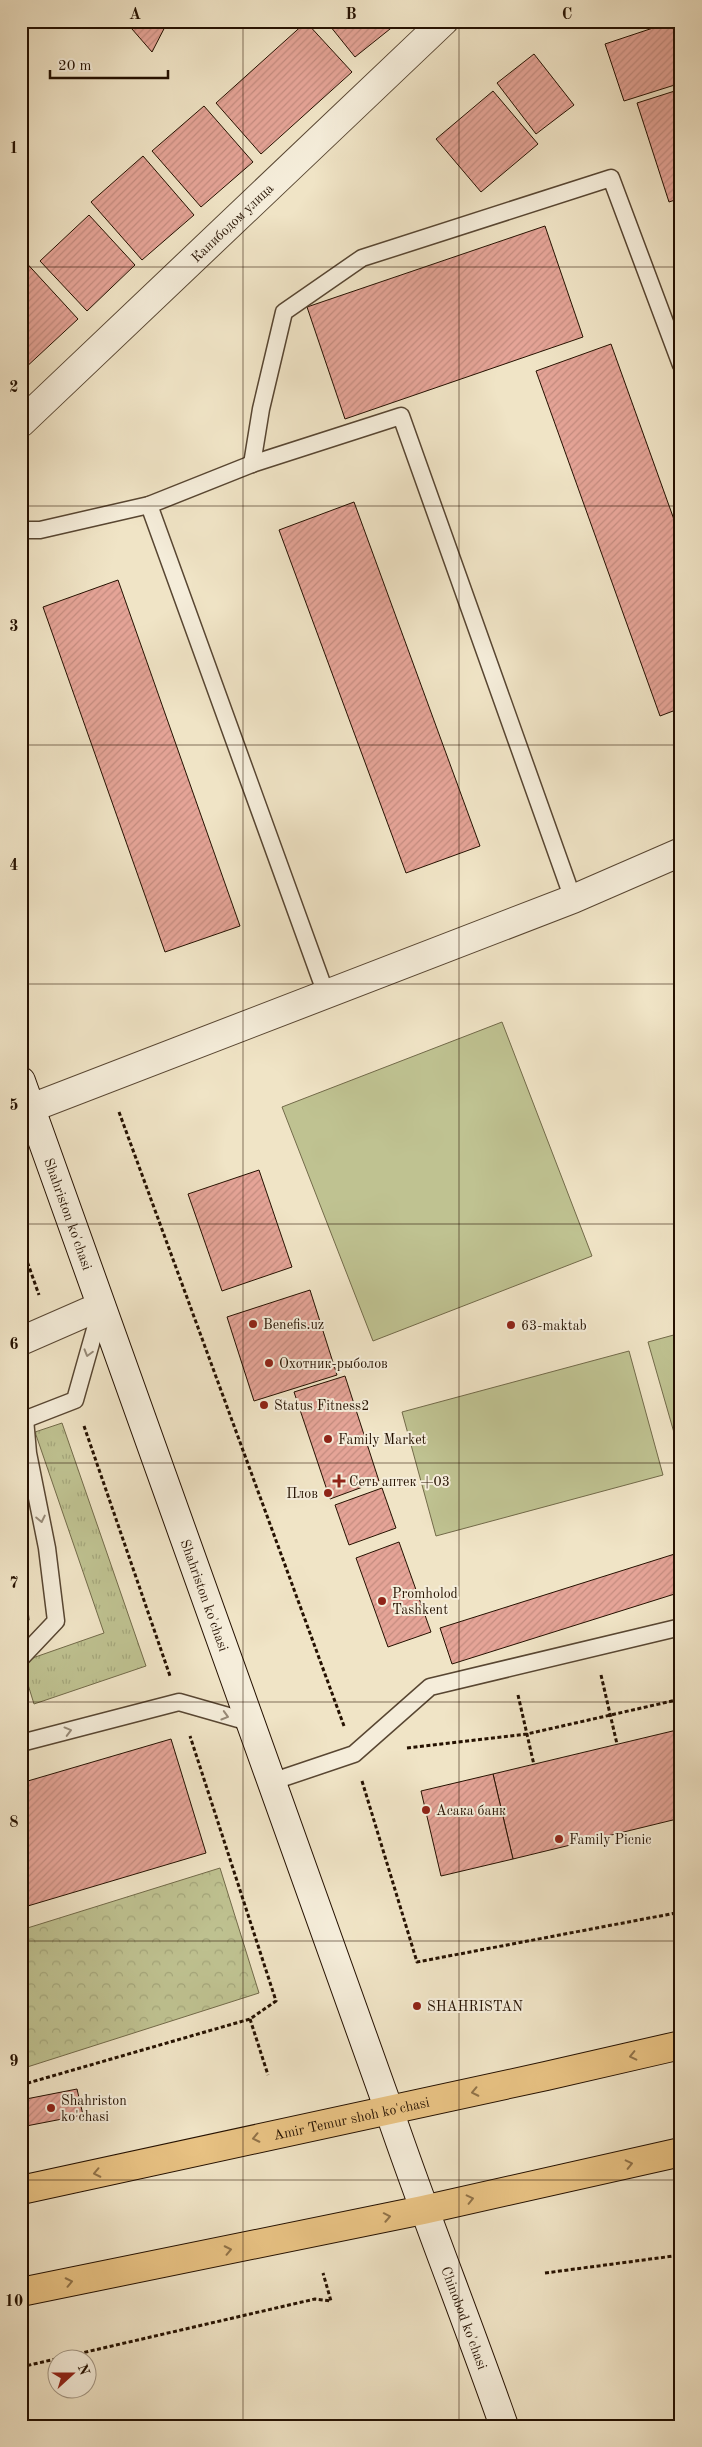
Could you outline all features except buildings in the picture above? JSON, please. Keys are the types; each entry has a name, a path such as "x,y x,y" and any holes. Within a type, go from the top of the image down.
{"main road":[{"name":"Канибодом улица","path":"21,423 444,21"},
{"path":"31,1108 573,899 681,852"},
{"name":"Shahriston ko'chasi","path":"21,1081 389,2110"},
{"path":"21,1340 102,1306"},
{"name":"Amir Temur shoh ko'chasi","path":"21,2190 681,2044"},
{"name":"Chinobod ko'chasi","path":"389,2110 423,2210 459,2297 504,2426"},
{"path":"21,2292 423,2210 681,2152"}],"lane":[{"path":"252,464 261,408 284,312 362,258 612,178 681,365"},
{"path":"21,530 40,530 149,505 252,464 401,416 573,899"},
{"path":"149,505 326,994"},
{"path":"21,1658 56,1621 47,1548 23,1420 75,1400 102,1306"},
{"path":"271,1782 354,1754 430,1686 681,1627"},
{"path":"21,1744 179,1702 249,1722"}],"path":[{"path":"107,1078 354,1754 417,1962 681,1912"},
{"path":"21,1244 50,1327"},
{"path":"594,1648 618,1744"},
{"path":"512,1667 534,1765"},
{"path":"354,1754 527,1734 681,1699"},
{"path":"21,2085 250,2019 276,2001"},
{"path":"250,2019 268,2075"},
{"path":"546,2273 681,2254"},
{"path":"21,2367 315,2299 331,2301 323,2273"}],"green space":[{"path":"502,1022 592,1256 373,1341 282,1107"},
{"path":"681,1333 681,1457 648,1342"},
{"path":"629,1351 663,1475 436,1536 402,1412"},
{"path":"62,1423 146,1666 34,1704 21,1662 104,1633 35,1432"},
{"path":"220,1868 259,1993 21,2069 21,1930"}],"place":[{"name":"Benefis.uz","path":"253,1324"},
{"name":"63-maktab","path":"511,1325"},
{"name":"Охотник-рыболов","path":"269,1363"},
{"name":"Status Fitness2","path":"264,1405"},
{"name":"Family Market","path":"328,1439"},
{"name":"Сеть аптек +03","path":"339,1481"},
{"name":"Плов","path":"328,1493"},
{"name":"Promholod Tashkent","path":"382,1601"},
{"name":"Асака банк","path":"426,1810"},
{"name":"Family Picnic","path":"559,1839"},
{"name":"SHAHRISTAN","path":"417,2006"},
{"name":"Shahriston ko'chasi","path":"51,2108"}]}
